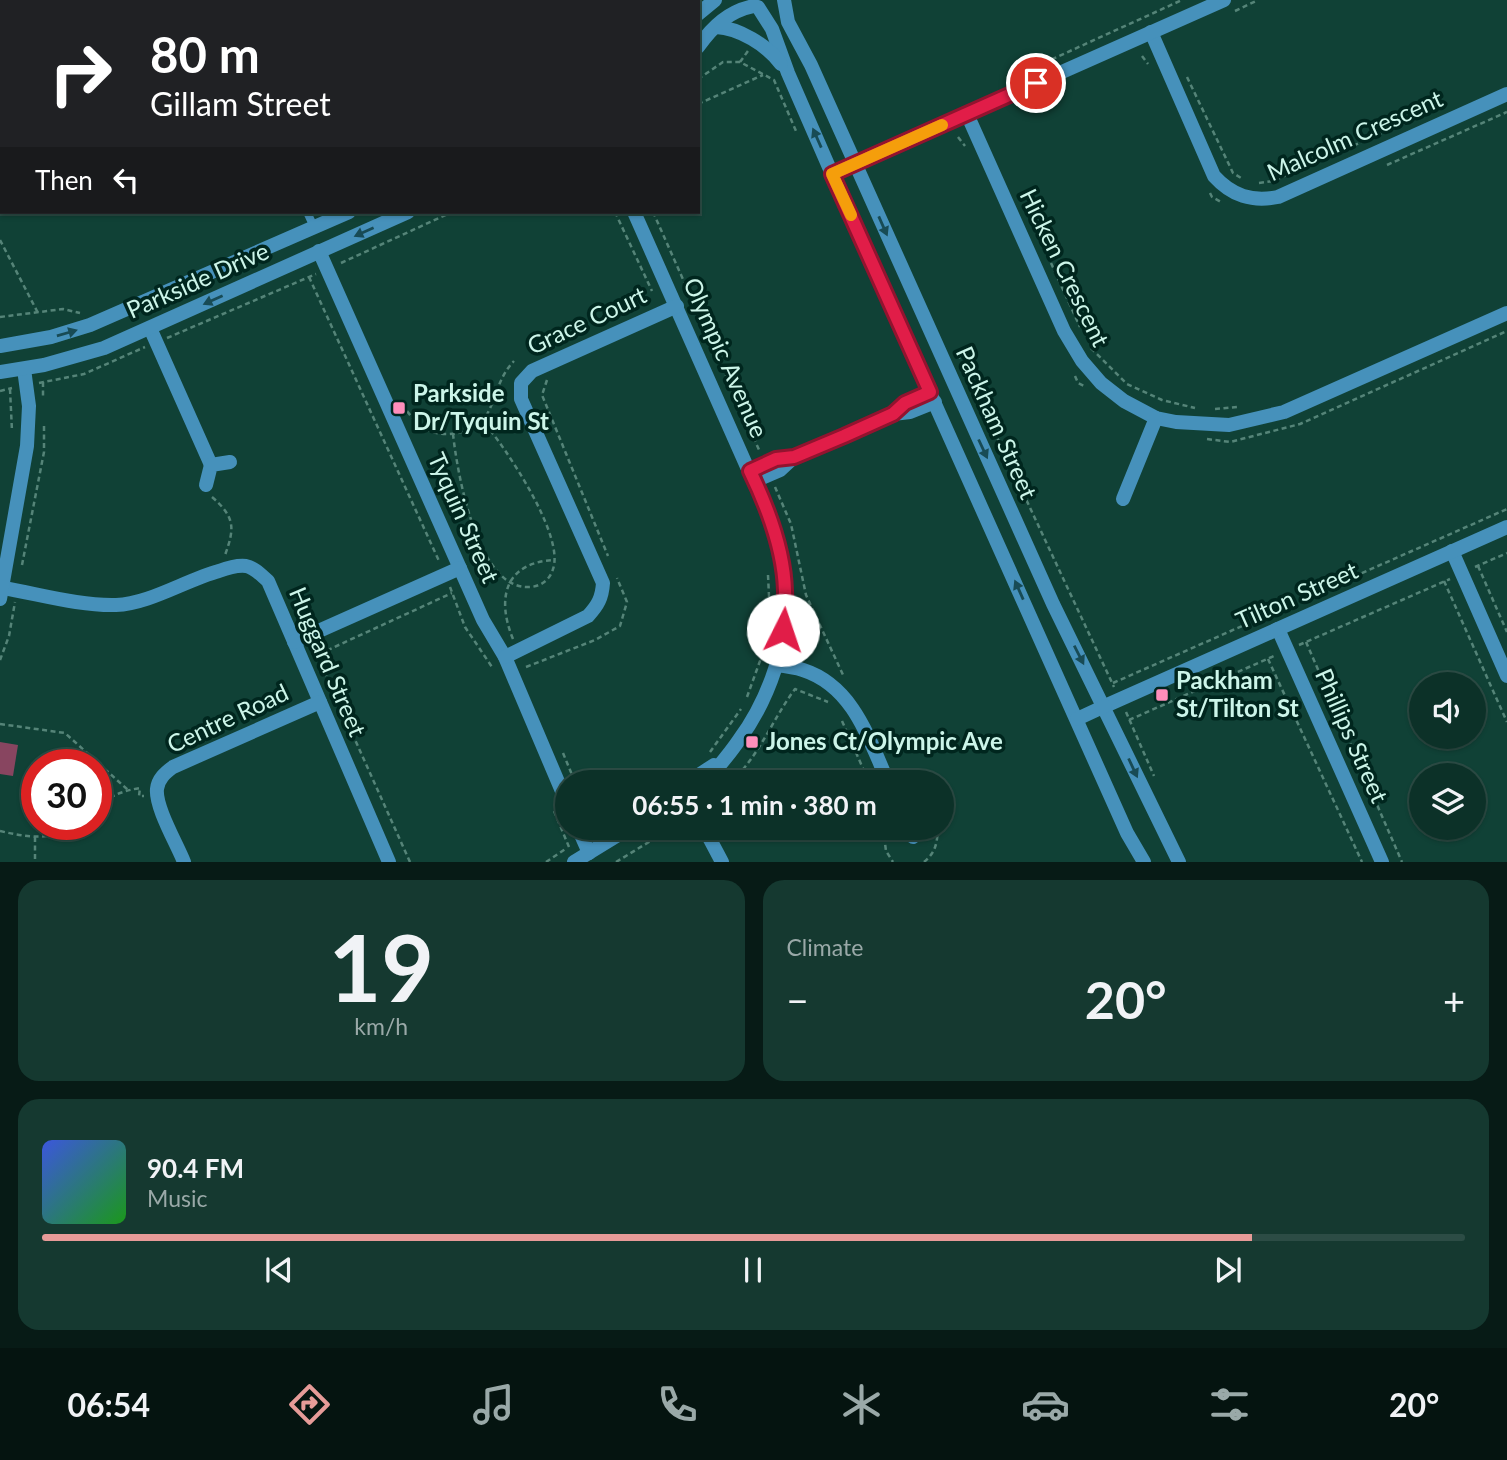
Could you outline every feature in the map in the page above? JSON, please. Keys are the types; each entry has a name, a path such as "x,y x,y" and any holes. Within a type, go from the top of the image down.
{"street":[{"path":"700,12 715,0"},
{"path":"700,45 731,13 752,5 770,6 782,0"},
{"name":"Packham Street","path":"782,0 788,22 811,65 1053,604 1179,862"},
{"path":"832,174 1151,32 1209,3 1224,0"},
{"name":"Packham Street","path":"752,5 769,24 832,174 1127,833 1144,862"},
{"path":"716,27 732,28 764,48 774,55 788,73"},
{"name":"Malcolm Crescent","path":"1151,32 1214,176 1232,192 1251,199 1278,197 1507,94"},
{"name":"Hicken Crescent","path":"967,114 1064,331 1082,361 1101,383 1156,418 1229,425 1284,412 1507,313"},
{"name":"Parkside Drive","path":"0,346 19,344 90,325 344,214"},
{"name":"Parkside Drive","path":"0,372 80,356 150,328 403,214"},
{"name":"Olympic Avenue","path":"635,214 753,476 771,520 780,553 785,591 783,630 776,665 768,690 740,740 715,770"},
{"name":"Tyquin Street","path":"312,228 327,270 483,620 510,652 555,771"},
{"path":"230,266 239,288"},
{"name":"Grace Court","path":"510,652 588,616 602,596 603,583 521,399 521,383 532,371 677,306"},
{"path":"150,328 211,466 206,489"},
{"path":"7,592 27,446 29,406 19,344"},
{"path":"753,476 780,470 794,457 893,414 905,403 933,397 954,387"},
{"path":"1124,499 1156,418"},
{"path":"211,466 230,462"},
{"name":"Tilton Street","path":"1077,719 1507,527"},
{"path":"1452,551 1507,676"},
{"name":"Huggard Street","path":"7,592 118,605 137,602 188,580 233,567 245,566 259,572 268,581 389,862"},
{"path":"294,642 460,568"},
{"name":"Phillips Street","path":"1278,629 1382,862"},
{"path":"776,665 815,675 846,698 859,717 883,770"},
{"name":"Centre Road","path":"158,794 157,788 162,776 173,767 320,702"},
{"name":"Olympic Avenue","path":"707,770 724,759"},
{"path":"158,794 158,800 184,862"},
{"path":"583,840 589,853"},
{"path":"574,862 608,840"},
{"path":"710,840 722,862"}],"lane":[{"path":"308,214 312,228"}],"path":[{"path":"1009,79 1182,0"},
{"path":"1142,56 1153,74"},
{"path":"700,78 717,65 729,61 740,62 763,75 700,103"},
{"path":"1186,75 1233,173 1242,179"},
{"path":"1250,185 1273,181 1433,110"},
{"path":"1382,167 1507,112"},
{"path":"958,137 970,157"},
{"path":"1206,185 1212,197 1222,202"},
{"path":"0,390 84,374 327,270 448,214"},
{"path":"616,214 662,313"},
{"path":"0,240 38,313"},
{"path":"1047,256 1081,331"},
{"path":"0,317 62,309"},
{"path":"1207,439 1230,442 1300,424 1507,331"},
{"path":"1087,344 1127,384 1162,400 1203,410 1241,407"},
{"path":"954,347 1156,779"},
{"path":"405,409 416,424 428,430 441,434 465,432 483,421 493,404 503,376 514,361"},
{"path":"1072,370 1078,383 1089,390"},
{"path":"10,389 13,441"},
{"path":"453,433 460,478 474,529 495,569 508,582 524,588 540,584 553,570 555,560 545,525 516,464 483,421"},
{"path":"206,489 231,517 230,540 223,558"},
{"path":"1113,683 1507,509"},
{"path":"1129,720 1507,553"},
{"path":"510,652 505,603 508,582 529,565 555,560"},
{"path":"767,563 770,618"},
{"path":"1478,566 1507,632"},
{"path":"1444,581 1507,723"},
{"path":"0,660 9,636 7,592"},
{"path":"410,862 317,655 452,593"},
{"path":"1306,642 1402,862"},
{"path":"707,755 745,703 766,644"},
{"path":"1268,659 1362,862"},
{"path":"741,770 764,743 783,705 795,689 828,703"},
{"path":"841,718 864,770"},
{"path":"0,724 65,733 128,790"},
{"path":"112,795 140,788 139,796 158,794"},
{"path":"0,831 21,835"},
{"path":"35,840 35,862"},
{"path":"617,862 653,840"},
{"path":"885,840 886,851 893,862"},
{"path":"924,862 933,855 937,840"}],"shaded area":[{"path":"0,742 18,745 13,776 0,774"}],"slow traffic":[{"path":"851,215 832,174 942,125"}],"place":[{"name":"Parkside Dr/Tyquin St","path":"399,408"},
{"name":"Packham St/Tilton St","path":"1162,695"},
{"name":"Jones Ct/Olympic Ave","path":"752,742"}],"route":[{"path":"783,630 785,591 780,553 771,520 750,471 776,459 794,457 844,436 893,414 905,403 930,392 832,174 1036,83"}]}
